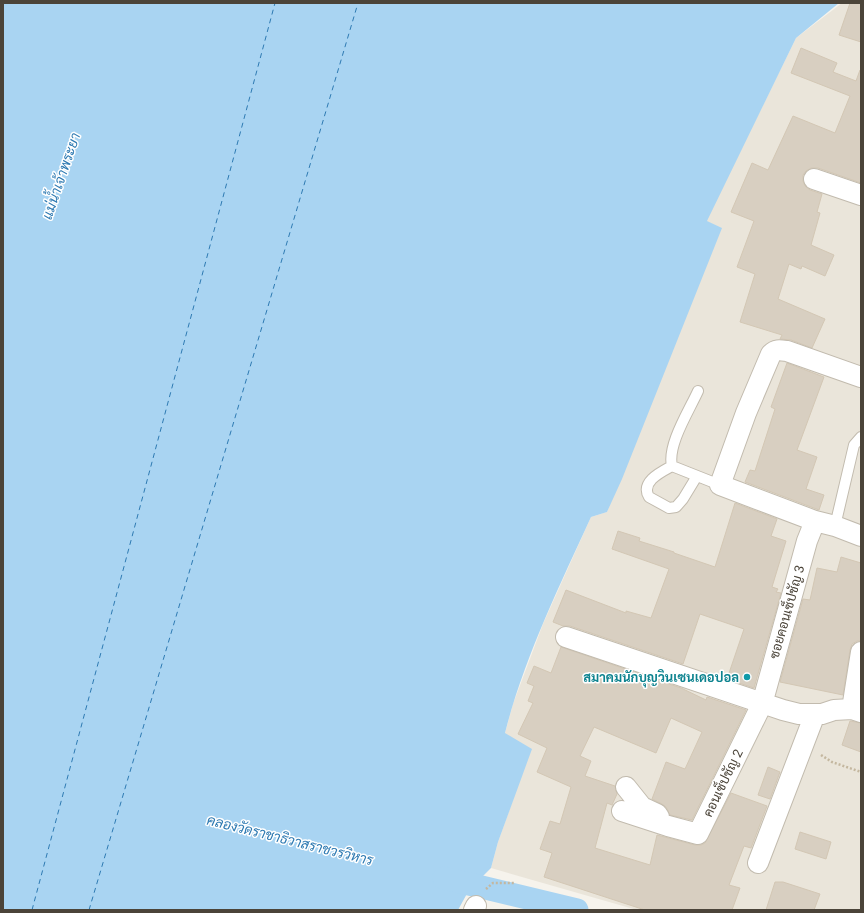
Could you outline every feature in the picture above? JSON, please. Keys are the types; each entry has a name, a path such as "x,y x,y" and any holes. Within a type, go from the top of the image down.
{"street":[{"path":"814,179 861,195"},
{"path":"861,377 787,351 776,350 773,352 746,413 720,485 815,521 835,526 861,536"},
{"name":"ซอยคอนเซ็ปชัญ 3","path":"762,704 807,541 815,521"},
{"path":"566,636 762,704 799,714 822,714 834,710 856,711 861,652"},
{"name":"คอนเซ็ปชัญ 2","path":"622,811 698,834 762,704"},
{"path":"758,863 815,714"},
{"name":"คอนเซ็ปชัญ 2","path":"626,787 642,807 657,814 668,826"}],"lane":[{"path":"672,466 670,459 673,445 698,391"},
{"path":"835,526 854,445 861,437"},
{"path":"697,476 683,500 676,507 669,508 649,497 647,489 648,484 656,474 672,466 720,485"}],"path":[{"path":"819,750 822,756 832,762 861,772"},
{"path":"475,908 484,891 494,883 515,882"}],"shaded area":[{"path":"842,3 861,3 861,910 637,910 491,868 498,842 513,800 505,733 513,704 543,624 591,517 607,512 721,228 706,221 796,38"}],"water":[{"name":"แม่น้ำเจ้าพระยา","path":"3,3 839,3 796,38 707,221 722,228 622,479 607,512 591,517 543,623 522,677 505,733 532,749 498,842 491,868 469,890 458,910 3,910"}],"building":[{"path":"850,3 861,3 861,42 839,35"},
{"path":"801,48 837,63 833,72 856,81 860,70 861,71 861,183 818,168 811,168 803,175 805,186 810,190 822,194 817,212 820,213 811,245 834,255 825,276 802,266 801,269 789,264 778,299 825,319 812,348 791,340 780,339 782,335 740,322 755,274 737,267 754,221 731,212 752,163 768,170 793,116 835,133 850,96 791,73"},
{"path":"787,363 824,377 797,450 817,457 806,489 824,495 819,510 745,482 750,470 755,471 775,409 771,407"},
{"path":"735,503 777,519 771,536 786,541 772,587 778,589 776,592 781,593 754,688 727,679 744,629 700,614 683,664 570,626 563,626 553,622 566,590 626,613 626,611 651,618 669,569 612,549 618,531 640,538 639,541 715,567"},
{"path":"841,557 861,563 861,641 857,641 852,644 850,650 843,695 780,682 803,599 810,600 817,568 837,572"},
{"path":"561,647 681,688 706,700 707,697 746,710 692,820 670,815 666,807 652,799 666,762 685,769 702,732 671,718 656,753 594,727 580,756 591,761 585,776 615,786 617,794 612,805 607,803 595,848 650,865 657,835 695,845 705,843 731,793 767,806 751,848 744,846 729,885 740,888 732,910 645,910 544,877 552,853 540,849 550,821 560,824 571,787 537,772 547,748 518,734 533,703 528,701 534,686 527,683 534,666 551,673"},
{"path":"850,721 861,723 861,752 842,745"},
{"path":"768,767 780,772 770,799 758,795"},
{"path":"800,832 831,842 826,859 795,849"},
{"path":"775,882 783,882 820,894 814,910 766,910"}],"waterway":[{"name":"คลองวัดราชาธิวาสราชวรวิหาร","path":"444,878 577,910"}],"ferry route":[{"path":"32,910 275,3"},
{"path":"89,910 358,3"}],"place":[{"name":"สมาคมนักบุญวินเซนเดอปอล","path":"747,677"}]}
